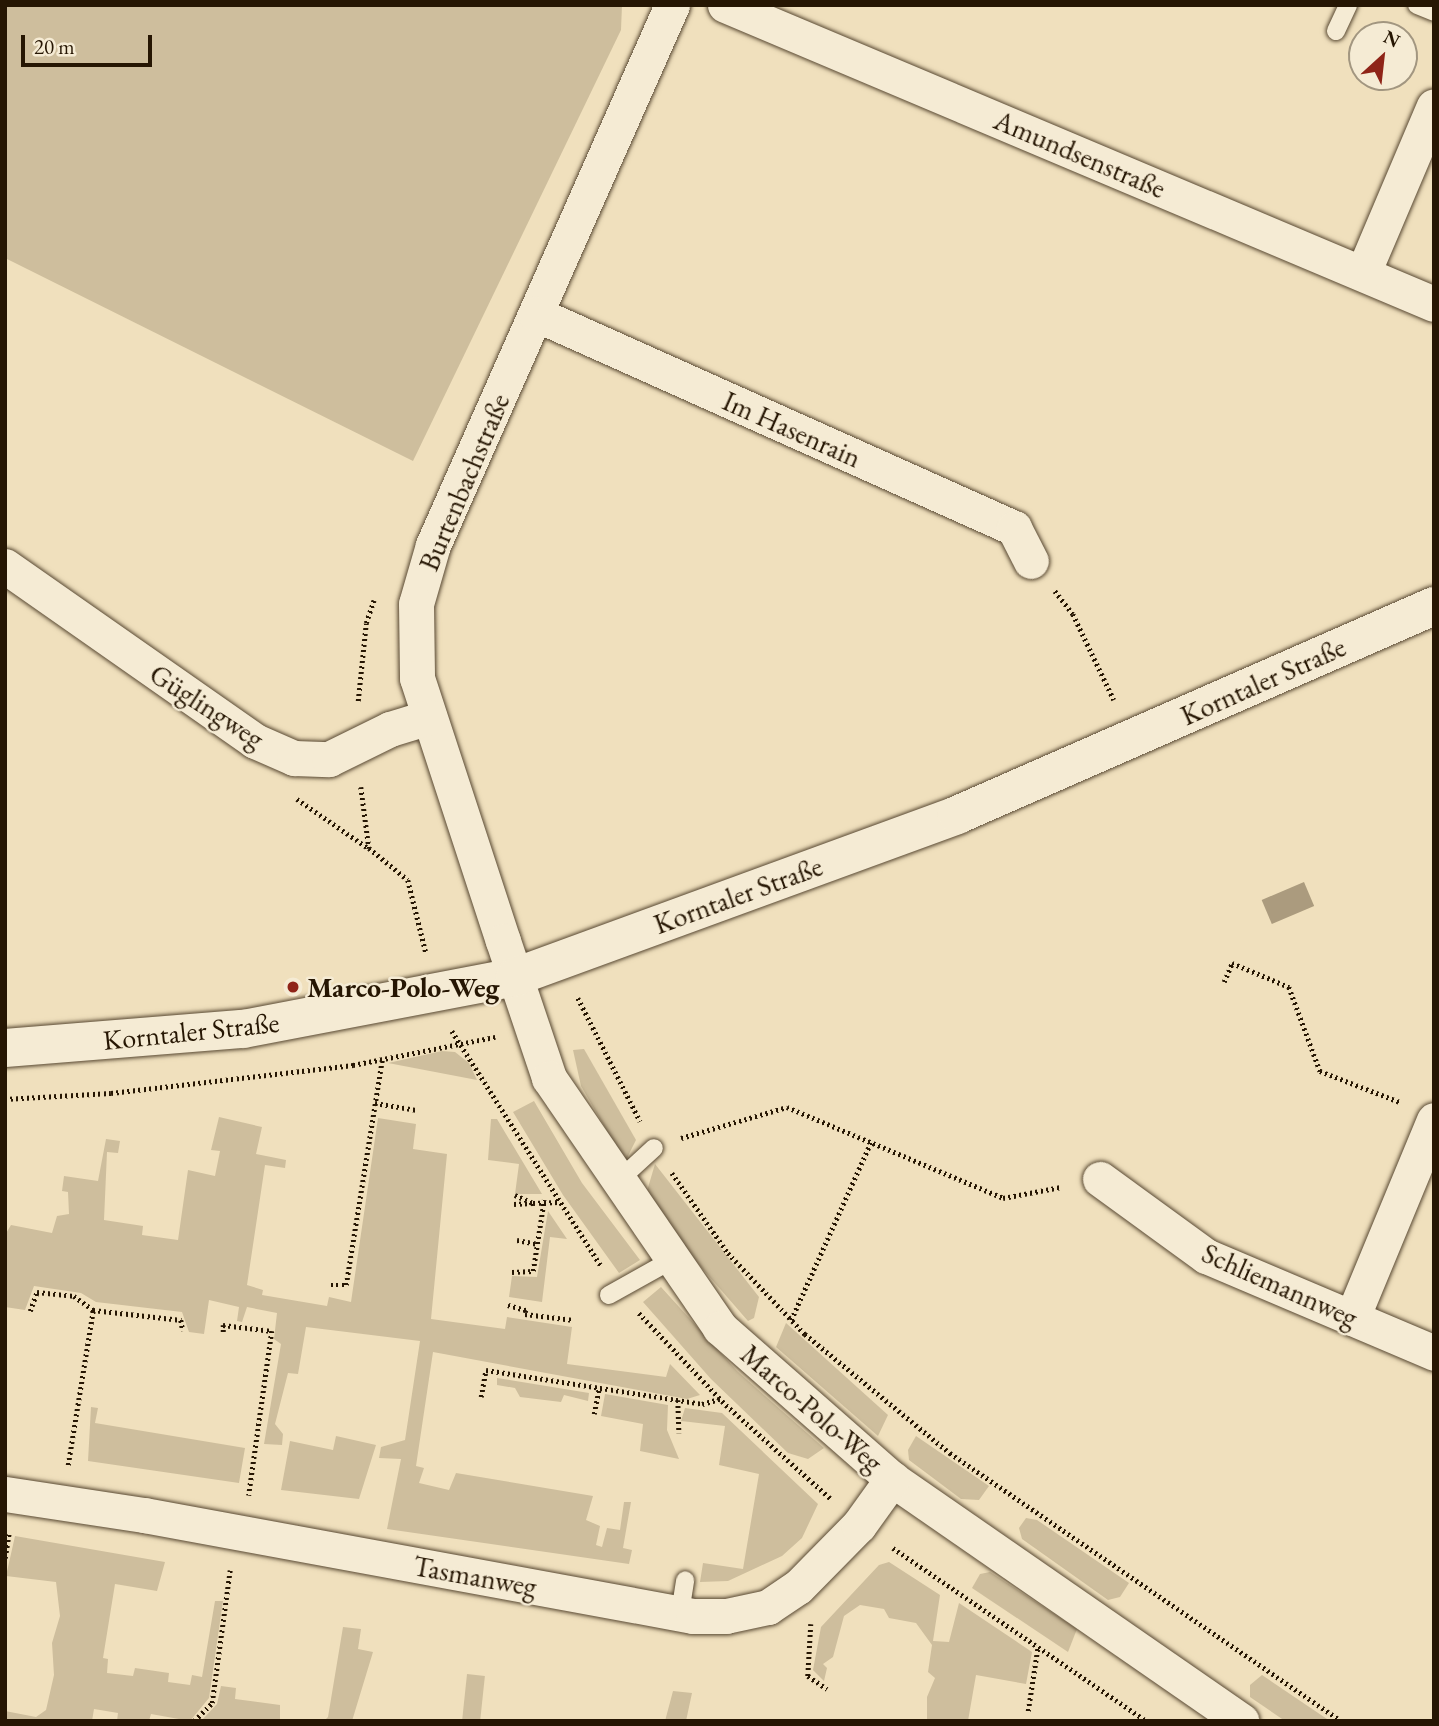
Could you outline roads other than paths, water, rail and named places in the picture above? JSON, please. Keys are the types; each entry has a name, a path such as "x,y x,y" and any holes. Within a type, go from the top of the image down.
{"street":[{"name":"Burtenbachstraße","path":"515,977 417,678 416,604 433,545 672,5"},
{"name":"Amundsenstraße","path":"725,5 1434,304"},
{"path":"1363,273 1434,106"},
{"name":"Im Hasenrain","path":"536,314 1014,528 1031,561"},
{"name":"Güglingweg","path":"5,566 255,741 294,758 329,760 390,729 429,717"},
{"name":"Korntaler Straße","path":"5,1048 243,1029 515,977 957,815 1434,606"},
{"name":"Marco-Polo-Weg","path":"515,977 549,1078 617,1182 720,1328 892,1479 1241,1721"},
{"path":"1352,1318 1421,1112"},
{"name":"Schliemannweg","path":"1100,1179 1206,1256 1434,1353"},
{"name":"Tasmanweg","path":"5,1494 682,1597 726,1616 768,1607 797,1587 829,1557 892,1479"}],"lane":[{"path":"1336,31 1348,5"},
{"path":"1417,5 1434,12"},
{"path":"617,1182 654,1148"},
{"path":"609,1295 672,1260"}],"place":[{"name":"Marco-Polo-Weg","path":"293,987"}]}
